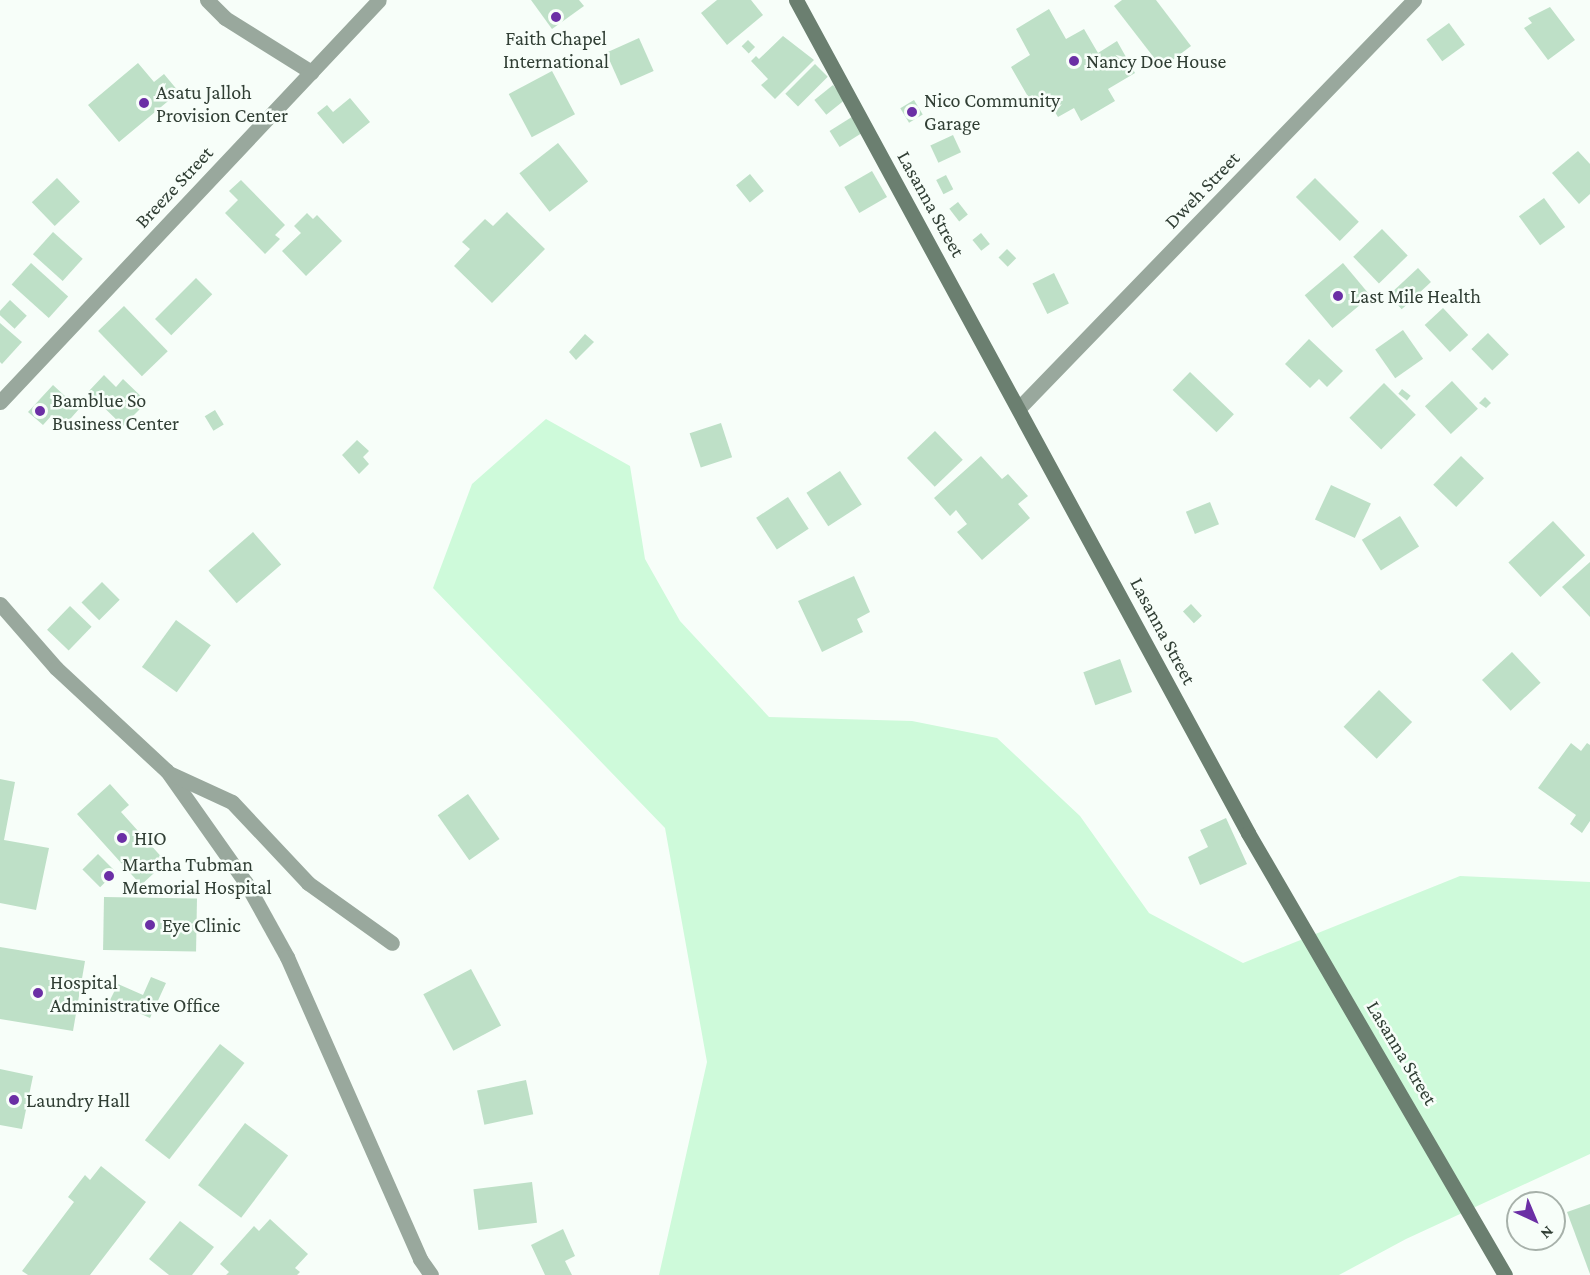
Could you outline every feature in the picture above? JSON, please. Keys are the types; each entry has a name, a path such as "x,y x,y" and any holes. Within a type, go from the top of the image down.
{"street":[{"path":"207,0 225,18 311,72"},
{"name":"Breeze Street","path":"0,402 379,0"},
{"name":"Lasanna Street","path":"796,0 1248,833 1505,1275"},
{"name":"Dweh Street","path":"1019,408 1414,0"},
{"path":"0,604 56,668 167,771 246,883 287,957 420,1259 430,1275"},
{"path":"167,771 232,802 308,883 392,943"}],"green space":[{"path":"546,419 630,466 645,559 680,621 769,717 912,721 997,738 1080,816 1149,913 1243,963 1460,876 1590,882 1590,1154 1406,1239 1339,1275 659,1275 707,1062 665,828 433,588 472,484"}],"building":[{"name":"Faith Chapel International","path":"531,0 579,0 584,6 552,29"},
{"path":"717,0 751,0 763,15 727,45 701,13"},
{"path":"1122,0 1156,0 1191,46 1162,68 1114,6"},
{"path":"1550,7 1575,40 1548,60 1524,28 1532,23 1528,18"},
{"name":"Nancy Doe House","path":"1049,9 1066,39 1084,29 1098,53 1117,41 1135,73 1108,89 1115,101 1081,121 1074,108 1058,117 1047,99 1034,107 1011,67 1030,55 1016,29"},
{"path":"1449,23 1465,45 1442,61 1426,39"},
{"path":"783,36 814,60 775,99 761,85 768,79 751,61 756,56 759,59"},
{"path":"639,38 654,71 621,86 606,53"},
{"path":"748,40 755,47 749,53 742,46"},
{"path":"138,63 154,82 164,74 179,92 119,142 88,105"},
{"path":"815,64 828,77 798,106 785,94"},
{"path":"552,71 575,114 532,137 509,94"},
{"path":"833,85 845,100 826,115 814,100"},
{"path":"350,98 370,122 343,144 317,113 327,105 333,112"},
{"path":"914,100 923,115 909,123 900,108"},
{"path":"855,115 865,131 840,147 830,131"},
{"path":"953,135 961,152 938,163 930,146"},
{"path":"558,143 588,182 550,212 519,173"},
{"path":"1578,151 1590,164 1590,194 1579,204 1552,173"},
{"path":"872,171 887,197 859,213 844,187"},
{"path":"750,174 764,191 750,202 736,185"},
{"path":"946,175 953,189 943,194 936,180"},
{"path":"57,178 80,202 55,226 32,202"},
{"path":"1315,178 1359,222 1340,241 1296,197"},
{"path":"241,180 285,225 275,235 280,239 265,254 225,213 238,200 229,191"},
{"path":"1544,198 1565,227 1540,245 1519,216"},
{"path":"958,202 968,215 959,221 949,209"},
{"path":"507,212 545,249 492,303 454,266 470,249 462,242 485,219 493,226"},
{"path":"307,213 313,219 317,215 342,241 306,276 282,251 301,233 294,226"},
{"path":"1382,229 1408,256 1379,283 1353,257"},
{"path":"53,232 83,259 63,281 33,254"},
{"path":"981,233 990,244 981,251 972,240"},
{"path":"1007,249 1016,258 1008,267 999,257"},
{"path":"31,263 68,296 49,318 12,285"},
{"name":"Last Mile Health","path":"1343,263 1371,296 1332,328 1305,295"},
{"path":"1418,268 1431,282 1402,309 1389,295"},
{"path":"1054,273 1069,304 1047,314 1032,284"},
{"path":"196,278 212,294 171,335 155,319"},
{"path":"10,300 27,316 15,329 0,315 0,311"},
{"path":"124,306 168,351 142,376 98,331"},
{"path":"1443,308 1468,335 1450,352 1425,325"},
{"path":"0,323 22,342 2,364 0,362"},
{"path":"1403,330 1423,359 1395,378 1375,350"},
{"path":"1488,333 1509,355 1492,371 1471,349"},
{"path":"585,334 594,342 576,360 569,352"},
{"path":"1309,339 1343,371 1327,387 1319,379 1310,388 1285,364"},
{"path":"1190,372 1234,414 1217,432 1173,390"},
{"path":"104,375 116,387 123,379 147,402 123,426 88,392"},
{"path":"1452,381 1478,409 1451,434 1425,406"},
{"path":"1384,383 1416,415 1381,449 1349,418"},
{"path":"53,385 79,409 64,426 52,415 43,425 28,412"},
{"path":"1402,389 1411,396 1407,401 1398,394"},
{"path":"1485,397 1491,403 1486,408 1479,403"},
{"path":"215,410 224,425 213,431 205,416"},
{"path":"721,423 732,457 701,467 690,433"},
{"path":"935,431 963,460 935,487 907,458"},
{"path":"357,440 369,451 363,457 369,464 359,474 342,455"},
{"path":"981,456 1002,479 1008,474 1028,496 1018,504 1030,518 982,560 957,532 967,524 956,510 950,516 934,498"},
{"path":"1461,456 1484,478 1456,507 1433,485"},
{"path":"840,471 862,505 828,526 806,493"},
{"path":"1331,485 1371,504 1355,538 1315,519"},
{"path":"788,497 809,529 777,550 756,518"},
{"path":"1210,502 1219,524 1195,534 1186,512"},
{"path":"1400,516 1419,547 1381,570 1362,540"},
{"path":"1553,521 1585,555 1540,597 1508,563"},
{"path":"253,532 281,564 237,603 208,571"},
{"path":"1590,562 1590,617 1562,587"},
{"path":"854,576 870,612 857,619 863,632 822,652 798,601"},
{"path":"102,582 120,600 99,620 81,603"},
{"path":"1191,604 1202,616 1194,623 1183,612"},
{"path":"70,606 92,627 69,651 47,630"},
{"path":"176,620 211,645 177,692 142,667"},
{"path":"1512,652 1541,683 1511,711 1482,680"},
{"path":"1120,659 1132,692 1095,705 1083,672"},
{"path":"1379,690 1412,722 1377,759 1344,727"},
{"path":"1571,743 1581,751 1587,743 1590,745 1590,821 1582,833 1570,824 1576,815 1538,788"},
{"path":"0,779 15,782 4,840 49,848 36,910 0,903"},
{"name":"HIO","path":"110,784 129,805 121,812 166,862 141,885 77,814"},
{"path":"468,794 500,839 469,860 438,815"},
{"path":"1226,818 1247,864 1200,885 1188,857 1208,847 1200,830"},
{"path":"98,854 116,872 100,887 82,870"},
{"name":"Eye Clinic","path":"104,897 197,899 196,952 103,950"},
{"path":"0,947 85,961 73,1031 0,1019"},
{"path":"471,969 501,1026 453,1051 423,994"},
{"path":"151,977 166,983 150,1018 110,1000 118,984 143,995"},
{"path":"220,1044 244,1063 169,1159 145,1140"},
{"name":"Laundry Hall","path":"0,1069 33,1076 22,1129 0,1125"},
{"path":"526,1080 533,1114 484,1125 477,1090"},
{"path":"245,1123 288,1155 241,1218 198,1185"},
{"path":"101,1166 146,1202 90,1275 28,1275 22,1271 74,1202 68,1197 85,1175 90,1180"},
{"path":"532,1182 537,1223 478,1230 473,1189"},
{"path":"1590,1204 1590,1274 1567,1212"},
{"path":"270,1219 308,1254 295,1268 300,1272 297,1275 226,1275 229,1272 220,1264 254,1226 259,1231"},
{"path":"180,1221 214,1247 192,1275 169,1275 149,1259"},
{"path":"563,1229 575,1256 565,1261 572,1275 545,1275 531,1245"}],"place":[{"name":"Faith Chapel International","path":"556,17"},
{"name":"Nancy Doe House","path":"1074,61"},
{"name":"Asatu Jalloh Provision Center","path":"144,103"},
{"name":"Nico Community Garage","path":"912,112"},
{"name":"Last Mile Health","path":"1338,296"},
{"name":"Bamblue So Business Center","path":"40,411"},
{"name":"HIO","path":"122,838"},
{"name":"Martha Tubman Memorial Hospital","path":"109,876"},
{"name":"Eye Clinic","path":"150,925"},
{"name":"Hospital Administrative Office","path":"38,993"},
{"name":"Laundry Hall","path":"14,1100"}]}
